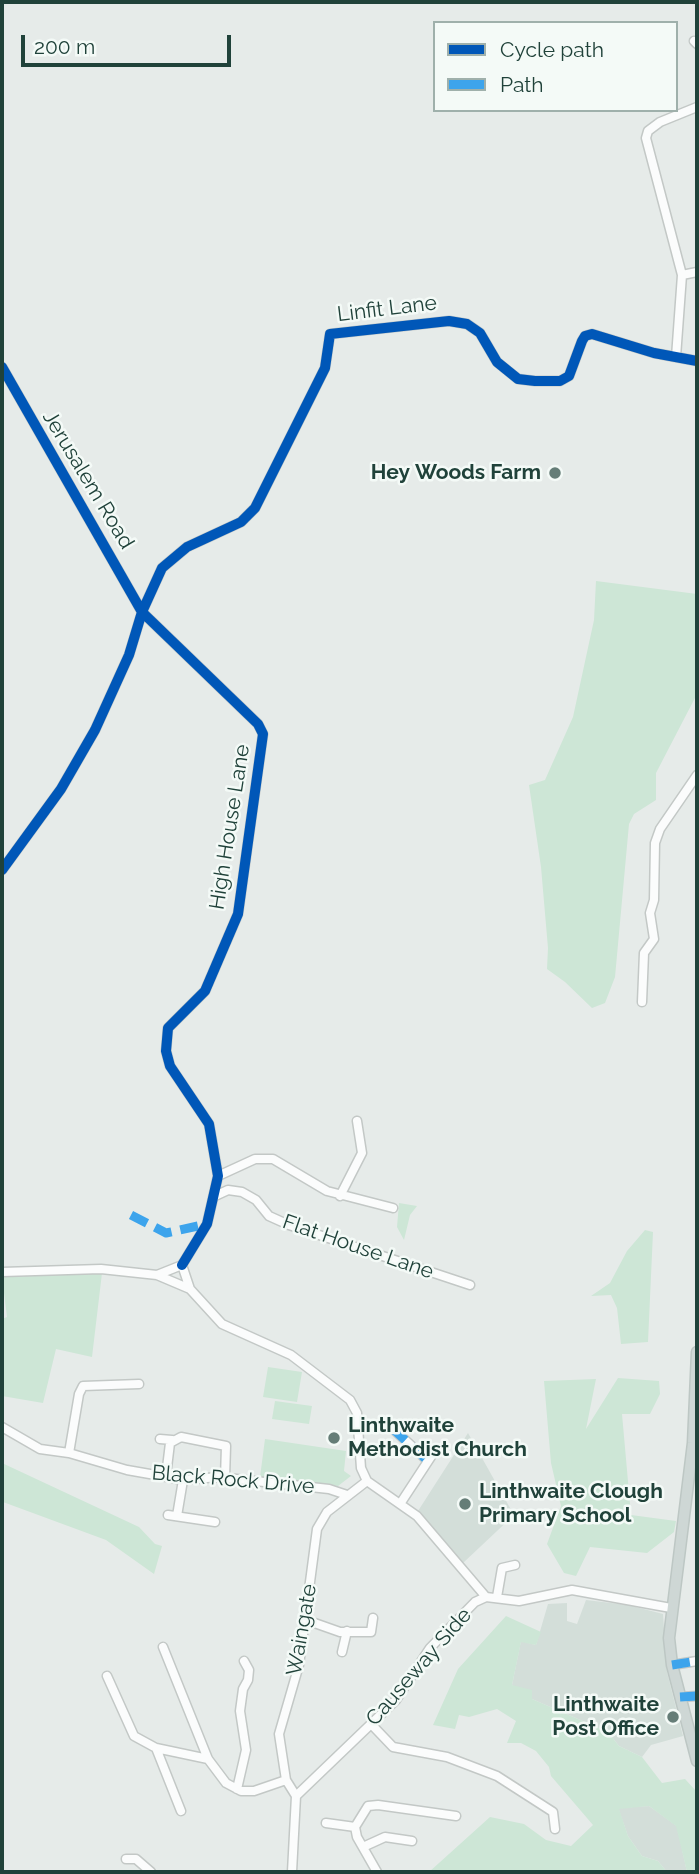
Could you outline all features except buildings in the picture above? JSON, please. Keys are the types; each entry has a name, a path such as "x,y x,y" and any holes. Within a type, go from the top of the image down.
{"main road":[{"path":"697,1352 693,1443 669,1638 672,1665 697,1761"}],"street":[{"path":"676,358 682,275 646,146 648,131 660,122 697,107"},
{"path":"682,275 697,271"},
{"name":"Linfit Lane","path":"142,612 162,568 187,547 242,522 255,508 325,368 330,334 449,321 467,324 480,333 497,362 517,379 535,381 560,381 569,376 582,341 585,336 592,334 676,358 697,361"},
{"name":"Jerusalem Road","path":"2,367 142,612"},
{"path":"2,870 61,789 95,730 129,655 142,612"},
{"name":"High House Lane","path":"142,612 258,724 263,734 238,914 205,991 168,1028 166,1051 170,1066 209,1124 218,1176 207,1224 181,1265"},
{"path":"642,1002 644,953 654,939 650,913 654,900 655,843 660,829 697,775"},
{"path":"341,1196 362,1153 357,1121"},
{"path":"218,1176 255,1159 273,1159 341,1196 393,1208"},
{"name":"Flat House Lane","path":"215,1196 228,1190 242,1192 256,1200 269,1216 289,1225 470,1284"},
{"path":"158,1275 181,1265 190,1289"},
{"path":"2,1272 101,1269 158,1275 190,1289 222,1324 291,1355 349,1399 357,1413 361,1468 367,1481 417,1516 486,1597 519,1601 572,1590 671,1608"},
{"path":"69,1453 79,1394 83,1387 139,1384"},
{"name":"Black Rock Drive","path":"2,1427 40,1449 69,1453 127,1470 183,1480 225,1478 329,1489 346,1495"},
{"path":"392,1428 428,1461"},
{"path":"160,1439 172,1440 181,1437 226,1446 225,1478"},
{"path":"166,1476 172,1440"},
{"path":"400,1504 434,1452"},
{"path":"183,1480 173,1516 215,1522"},
{"name":"Waingate","path":"296,1796 286,1780 279,1734 299,1665 317,1529 327,1512 367,1481"},
{"path":"497,1597 502,1568 515,1565"},
{"name":"Causeway Side","path":"296,1796 396,1699 436,1640 475,1602 486,1597"},
{"path":"306,1620 371,1636 373,1618"},
{"path":"342,1652 347,1631"},
{"path":"163,1647 208,1759 226,1783 237,1789 254,1791 286,1780"},
{"path":"237,1789 246,1750 240,1712 249,1670 244,1661"},
{"path":"672,1665 697,1661"},
{"path":"107,1676 128,1728 142,1741 156,1748 208,1759"},
{"path":"680,1697 697,1696"},
{"path":"371,1724 393,1747 447,1757 497,1776 553,1812 555,1829"},
{"path":"156,1748 181,1811"},
{"path":"292,1872 296,1796"},
{"path":"355,1826 368,1806 378,1805 456,1816"},
{"path":"326,1823 355,1826"},
{"path":"355,1826 377,1872"},
{"path":"363,1847 385,1837 412,1841"},
{"path":"126,1859 136,1859 151,1872"}],"shaded area":[{"name":"Linthwaite Clough Primary School","path":"468,1433 514,1515 463,1563 418,1511"},
{"path":"586,1600 628,1605 663,1614 667,1672 683,1736 651,1745 642,1757 619,1746 608,1732 532,1699 512,1685 521,1641 536,1645 548,1604 567,1603 567,1621 577,1624"},
{"path":"649,1806 677,1826 687,1872 667,1872 658,1861 642,1856 628,1836 618,1808"}],"green space":[{"path":"596,581 697,594 697,694 656,773 656,800 634,814 629,824 615,977 605,1003 592,1008 547,969 548,948 541,867 529,785 545,780 573,717 594,620"},
{"path":"399,1203 417,1206 410,1215 404,1240 397,1227"},
{"path":"645,1230 653,1232 648,1342 621,1344 617,1308 611,1295 591,1296 610,1283 627,1251"},
{"path":"102,1273 92,1357 56,1349 43,1403 2,1396 2,1319 7,1317 2,1277"},
{"path":"268,1367 302,1372 297,1402 263,1397"},
{"path":"618,1378 659,1381 660,1394 650,1414 622,1414 631,1515 676,1521 674,1532 647,1553 590,1547 576,1576 564,1573 547,1544 561,1506 551,1463 544,1381 596,1379 586,1429"},
{"path":"275,1401 312,1406 309,1424 272,1419"},
{"path":"265,1439 346,1451 344,1471 351,1476 338,1486 260,1477"},
{"path":"2,1463 139,1527 155,1544 162,1546 154,1574 106,1540 3,1502"},
{"path":"506,1616 541,1632 536,1645 521,1642 512,1685 532,1690 532,1699 608,1732 619,1746 642,1757 662,1783 685,1779 697,1792 697,1872 687,1872 676,1826 649,1806 619,1809 628,1836 642,1856 658,1861 667,1872 429,1872 490,1817 524,1824 546,1840 571,1846 593,1825 551,1776 549,1767 536,1751 521,1743 507,1743 516,1721 497,1709 469,1717 459,1715 455,1729 433,1725 458,1669"}],"marked path":[{"path":"131,1215 166,1233 207,1224"},
{"path":"392,1428 428,1461"},
{"path":"672,1665 697,1661"},
{"path":"680,1697 697,1696"}],"cycle path":[{"path":"2,870 61,789 95,730 129,655 142,612 162,568 187,547 241,522 255,508 325,368 330,334 449,321 467,324 480,333 497,362 518,379 535,381 560,381 569,376 582,341 585,336 592,334 654,353 697,361"},
{"path":"2,367 142,612 258,724 263,734 238,914 205,991 168,1028 166,1051 170,1066 209,1124 218,1176 207,1224 182,1265"}],"place":[{"name":"Hey Woods Farm","path":"555,473"},
{"name":"Linthwaite Methodist Church","path":"334,1438"},
{"name":"Linthwaite Clough Primary School","path":"465,1504"},
{"name":"Linthwaite Post Office","path":"673,1717"}]}
